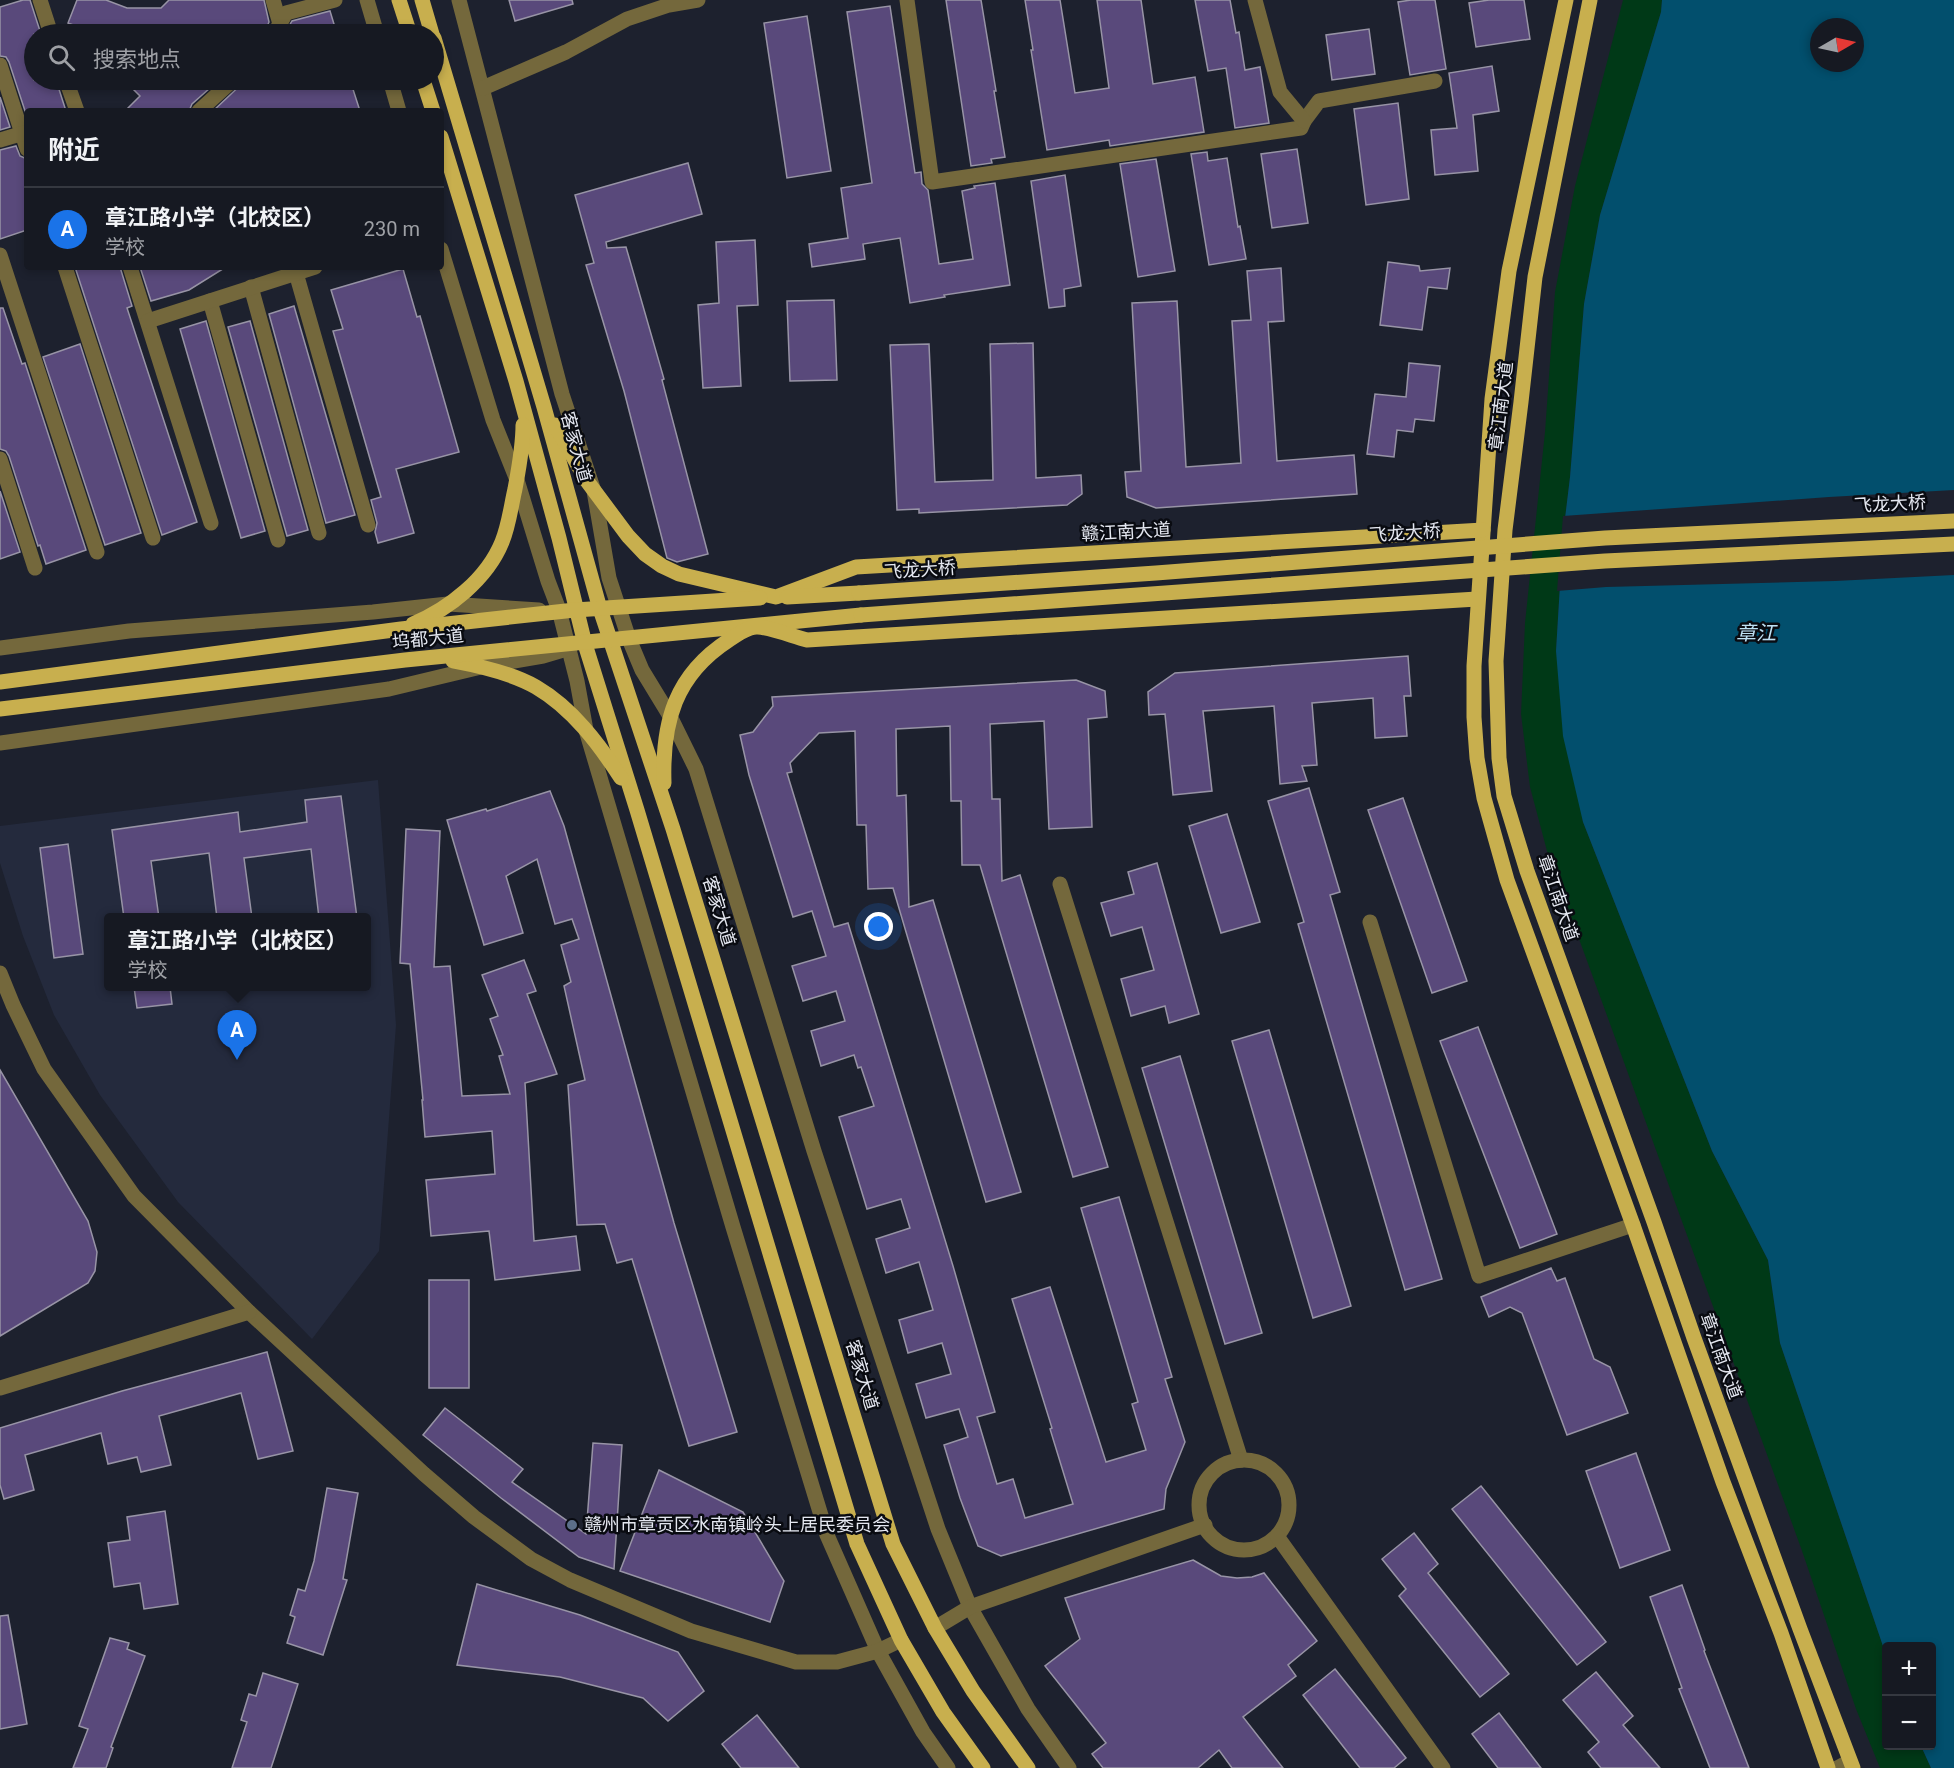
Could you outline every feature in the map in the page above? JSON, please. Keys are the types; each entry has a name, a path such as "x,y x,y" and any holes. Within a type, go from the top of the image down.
{"main road":[{"path":"399,0 407,24"},
{"name":"客家大道","path":"422,0 429,24"},
{"name":"章江南大道","path":"1566,0 1509,271 1492,399 1478,599 1474,717 1477,758 1484,798 1507,880 1634,1225 1723,1482 1781,1633 1828,1768"},
{"name":"章江南大道","path":"1590,0 1535,277 1505,530 1496,661 1497,719 1504,796 1527,871 1847,1766"},
{"name":"客家大道","path":"444,73 544,407 600,609 674,829 893,1544 934,1628 973,1691 1028,1768"},
{"path":"426,90 432,108"},
{"path":"444,147 516,381 559,538 575,610 574,646 636,810 857,1544 901,1640 943,1712 982,1768"},
{"path":"400,629 421,621 448,604 485,572 501,544 507,527 523,445 521,402 516,381"},
{"path":"544,407 594,491 628,536 645,554 679,574 776,597"},
{"name":"飞龙大桥","path":"859,593 1156,573 1605,538 1954,521"},
{"name":"赣江南大道","path":"776,597 856,567 1483,530"},
{"name":"坞都大道","path":"0,709 405,660 574,646 861,615 1605,561 1954,544"},
{"name":"坞都大道","path":"0,682 400,629 560,611 859,593"},
{"path":"674,829 664,785 665,740 676,696 699,665 723,644 737,634 756,627 807,640 1478,599"},
{"path":"405,660 451,661 481,667 535,687 553,699 586,730 602,749 622,779 636,810"}],"street":[{"path":"40,0 48,24"},
{"path":"273,0 276,24"},
{"path":"280,24 286,13 335,0"},
{"path":"367,0 373,24"},
{"path":"459,0 562,394 594,491 609,578 629,639 642,670 670,716 696,770 821,1173 938,1529 970,1607 1028,1708 1069,1768"},
{"path":"483,88 566,51 627,19 669,5 698,0"},
{"path":"907,0 932,182 1301,128 1319,101 1435,81"},
{"path":"1255,0 1280,92 1304,121"},
{"path":"0,65 24,130"},
{"path":"70,90 76,108"},
{"path":"202,108 222,90"},
{"path":"393,90 398,108"},
{"path":"0,140 24,133"},
{"path":"0,255 97,552"},
{"path":"444,259 493,420 517,480 548,581 574,646 586,730 732,1227 826,1535 878,1652 922,1732 948,1768"},
{"path":"66,270 153,538"},
{"path":"131,270 212,523"},
{"path":"148,321 306,270"},
{"path":"296,273 368,525"},
{"path":"251,287 319,533"},
{"path":"210,301 278,540"},
{"path":"0,459 35,568"},
{"path":"0,648 129,631 448,604 560,611"},
{"path":"2,744 389,689 481,667 543,656 574,646"},
{"path":"1060,884 1241,1460"},
{"path":"1370,922 1479,1276 1634,1225"},
{"path":"0,973 44,1069 134,1196 249,1312 474,1517 531,1559 570,1580 692,1631 796,1662 837,1662 878,1652 901,1640"},
{"path":"0,1388 249,1312"},
{"path":"1241,1460 1264,1465 1274,1472 1284,1486 1289,1504 1284,1526 1277,1536 1258,1548 1246,1550 1234,1549 1214,1538 1204,1525 1200,1508 1200,1497 1210,1476 1218,1468 1241,1460"},
{"path":"934,1628 970,1607 1204,1525"},
{"path":"1277,1536 1443,1768"}],"shaded area":[{"path":"378,780 396,1025 379,1251 312,1339 178,1202 100,1095 54,1015 23,936 0,863 0,826"}],"green space":[{"path":"1623,0 1662,0 1661,12 1600,215 1584,304 1563,535 1556,651 1583,822 1712,1151 1768,1260 1780,1343 1882,1643 1882,1750 1923,1750 1931,1768 1880,1768 1856,1709 1801,1548 1547,851 1530,787 1521,714 1525,623 1545,432 1555,292 1575,186"}],"water":[{"name":"章江","path":"1662,0 1954,0 1954,1768 1931,1768 1923,1750 1936,1750 1936,1642 1882,1643 1780,1343 1768,1260 1712,1151 1583,822 1563,736 1556,651 1563,535 1584,304 1600,215 1661,12"}],"pier":[{"path":"1954,490 1954,575 1835,581 1606,587 1557,591 1563,516"}],"building":[{"path":"30,0 38,24 24,24 24,90 59,90 65,108 24,108 9,62 6,57 0,56 0,7"},
{"path":"77,0 106,0 127,8 161,8 169,0 264,0 269,22 268,24 68,23"},
{"path":"509,0 572,0 573,4 515,21"},
{"path":"946,0 981,0 1005,157 991,159 992,163 971,166"},
{"path":"1025,0 1060,0 1075,93 1109,88 1097,0 1141,0 1153,84 1195,77 1204,132 1110,146 1109,140 1047,150"},
{"path":"1195,0 1230,0 1236,33 1239,32 1245,70 1260,67 1269,123 1235,128 1226,68 1208,71"},
{"path":"1435,0 1446,69 1410,75 1398,2"},
{"path":"1489,0 1524,0 1530,39 1476,47 1469,3"},
{"path":"890,6 915,173 921,172 922,184 928,190 939,264 973,259 962,191 975,188 974,186 995,183 1010,285 944,295 945,297 910,303 900,238 863,244 865,259 812,267 809,244 848,238 841,188 872,183 847,12"},
{"path":"330,11 334,24 290,24 292,21"},
{"path":"807,16 831,171 787,178 764,23"},
{"path":"1369,29 1375,74 1332,80 1326,35"},
{"path":"1492,66 1499,111 1473,115 1478,171 1435,175 1431,130 1457,128 1449,73"},
{"path":"134,90 208,90 190,108 128,108 140,96"},
{"path":"235,90 353,90 359,108 216,108"},
{"path":"0,97 10,127 0,130"},
{"path":"1398,103 1409,199 1366,205 1354,109"},
{"path":"16,146 20,156 24,158 24,231 0,239 0,150"},
{"path":"1297,149 1308,223 1272,228 1261,154"},
{"path":"1207,152 1208,161 1227,158 1238,227 1240,226 1246,259 1209,265 1191,154"},
{"path":"1156,159 1175,271 1138,277 1120,164"},
{"path":"688,163 702,214 606,242 607,248 626,247 664,379 662,380 708,554 677,562 667,558 624,391 586,265 594,263 575,195"},
{"path":"1065,175 1081,286 1064,289 1065,306 1049,308 1031,181"},
{"path":"755,240 758,305 737,306 741,386 703,388 698,305 719,303 716,242"},
{"path":"1388,262 1419,266 1420,271 1450,268 1447,289 1428,287 1422,330 1380,325"},
{"path":"1281,268 1284,321 1268,322 1277,461 1354,455 1357,494 1156,508 1127,497 1125,472 1141,471 1132,303 1177,301 1186,467 1241,463 1232,321 1251,320 1247,271"},
{"path":"76,270 121,270 132,306 127,308 197,522 162,535"},
{"path":"141,270 221,270 189,290 151,301"},
{"path":"403,270 417,317 420,316 459,452 396,469 414,533 378,543 375,532 377,523 371,500 381,497 333,331 343,329 331,290"},
{"path":"834,300 837,380 790,381 787,301"},
{"path":"294,306 355,515 326,523 269,314"},
{"path":"0,308 3,308 22,364 25,363 86,550 46,564 9,456 6,451 0,449"},
{"path":"206,321 265,531 241,538 180,329"},
{"path":"250,321 308,530 287,536 228,327"},
{"path":"1033,343 1036,478 1081,475 1082,494 1067,505 919,513 919,509 897,510 890,345 929,344 935,482 993,480 990,344"},
{"path":"80,344 141,533 105,545 43,357"},
{"path":"1409,363 1440,366 1434,421 1415,419 1413,432 1397,430 1394,457 1367,454 1375,394 1406,397"},
{"path":"0,491 20,552 0,559"},
{"path":"1408,656 1411,696 1404,696 1407,736 1375,738 1373,698 1312,703 1317,765 1302,766 1307,781 1280,784 1274,706 1203,711 1212,791 1173,795 1165,714 1149,715 1148,692 1175,673"},
{"path":"1076,680 1105,691 1107,717 1088,719 1092,827 1049,829 1044,721 990,724 992,799 1000,799 1002,881 1020,875 1108,1167 1073,1177 980,865 962,865 961,801 951,801 950,726 896,729 897,796 906,795 909,907 933,900 1021,1192 986,1202 893,888 868,889 866,825 857,825 855,731 819,733 790,763 792,772 787,773 834,927 848,923 953,1266 995,1412 977,1417 997,1484 1013,1479 1025,1518 1073,1504 1012,1299 1050,1287 1106,1462 1146,1450 1132,1404 1138,1402 1081,1208 1119,1197 1172,1377 1165,1379 1185,1442 1166,1489 1164,1509 1001,1556 978,1546 944,1445 968,1437 959,1409 926,1418 916,1384 951,1374 942,1343 908,1353 899,1320 933,1310 919,1262 886,1273 876,1239 910,1228 901,1199 867,1209 839,1117 874,1106 861,1067 858,1068 854,1055 821,1066 811,1031 845,1021 836,991 803,1001 792,966 826,956 812,911 793,917 749,775 740,735 753,732 773,706 772,697"},
{"path":"1309,788 1340,892 1330,895 1442,1279 1405,1290 1298,924 1304,922 1268,801"},
{"path":"550,791 564,826 674,1223 737,1432 689,1446 632,1259 617,1263 605,1224 577,1225 568,1085 585,1080 564,986 571,982 561,945 579,939 572,919 555,924 537,859 506,876 523,933 484,945 447,820 486,809 487,811"},
{"path":"341,796 356,913 318,913 311,849 244,858 251,913 216,913 209,853 151,861 158,913 123,913 112,830 238,812 240,832 307,822 305,800"},
{"path":"1403,798 1467,981 1432,993 1368,810"},
{"path":"1227,814 1260,922 1221,933 1189,826"},
{"path":"406,829 440,831 434,967 450,966 462,1096 510,1094 499,1056 503,1055 490,1019 498,1016 482,975 524,960 536,991 527,994 557,1074 525,1083 534,1241 576,1236 580,1270 495,1280 489,1231 431,1236 426,1180 495,1174 492,1131 425,1137 410,964 400,963"},
{"path":"68,844 83,954 54,958 40,848"},
{"path":"1157,863 1199,1014 1169,1023 1165,1006 1131,1016 1121,979 1154,970 1142,927 1111,936 1101,903 1134,894 1128,872"},
{"path":"135,991 170,991 172,1004 137,1008"},
{"path":"1478,1027 1557,1234 1520,1248 1440,1041"},
{"path":"1269,1030 1351,1306 1313,1318 1232,1041"},
{"path":"1180,1056 1262,1333 1225,1344 1142,1068"},
{"path":"0,1070 88,1221 97,1252 95,1271 88,1283 0,1336"},
{"path":"1551,1268 1557,1281 1565,1278 1594,1359 1610,1367 1628,1413 1567,1435 1522,1313 1510,1307 1489,1317 1481,1297"},
{"path":"429,1280 469,1280 469,1388 429,1388"},
{"path":"267,1352 293,1451 258,1459 241,1393 159,1416 171,1465 141,1472 137,1457 108,1464 101,1433 25,1455 34,1490 4,1499 0,1485 0,1428 122,1391"},
{"path":"445,1408 523,1469 512,1482 586,1534 593,1443 622,1445 614,1569 579,1557 423,1435"},
{"path":"1636,1453 1670,1550 1620,1568 1586,1471"},
{"path":"659,1470 743,1512 784,1581 770,1622 620,1571"},
{"path":"1481,1486 1606,1642 1577,1665 1452,1509"},
{"path":"327,1488 358,1493 343,1579 347,1580 323,1655 287,1643 295,1617 290,1615 298,1589 305,1591 314,1561"},
{"path":"165,1511 178,1604 144,1609 140,1583 114,1587 108,1543 130,1540 127,1517"},
{"path":"1414,1533 1438,1564 1428,1573 1509,1674 1480,1697 1399,1596 1406,1589 1382,1559"},
{"path":"1193,1560 1221,1576 1252,1577 1264,1573 1317,1641 1288,1665 1296,1676 1243,1717 1283,1768 1232,1768 1219,1750 1198,1768 1103,1768 1092,1754 1106,1743 1045,1666 1080,1639 1065,1598"},
{"path":"477,1584 580,1615 678,1652 704,1691 668,1721 643,1698 560,1677 457,1665"},
{"path":"1682,1585 1704,1651 1749,1768 1710,1768 1679,1689 1682,1688 1650,1597"},
{"path":"8,1615 27,1724 0,1729 0,1616"},
{"path":"110,1638 129,1643 127,1649 145,1656 111,1747 113,1748 106,1768 73,1768 88,1729 79,1726"},
{"path":"1335,1669 1406,1758 1394,1768 1360,1768 1303,1695"},
{"path":"1596,1672 1633,1716 1623,1725 1660,1768 1601,1768 1588,1752 1599,1742 1563,1700"},
{"path":"263,1673 298,1684 274,1759 271,1768 232,1768 247,1722 241,1720 249,1694 256,1696"},
{"path":"1499,1713 1541,1768 1498,1768 1472,1734"},
{"path":"757,1715 799,1768 741,1768 722,1744"}],"place":[{"name":"章江路小学（北校区）","path":"237,1060"},
{"name":"赣州市章贡区水南镇岭头上居民委员会","path":"572,1525"}]}
